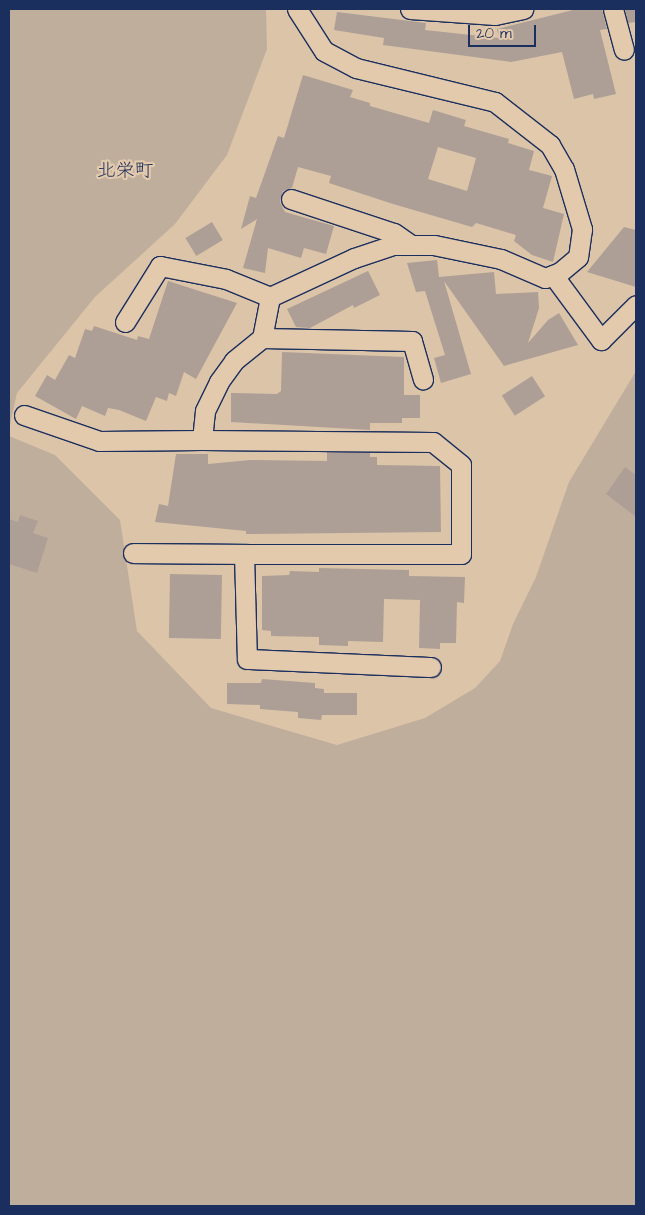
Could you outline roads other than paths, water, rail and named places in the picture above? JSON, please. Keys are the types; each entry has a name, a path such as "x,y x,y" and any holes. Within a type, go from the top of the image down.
{"street":[{"path":"125,322 160,266 226,279 270,297 354,258 393,245 434,245 501,259 545,278 553,275 578,257 582,229 564,169 550,145 495,102 356,68 324,51 297,9"},
{"path":"410,9 495,15 523,9"},
{"path":"613,9 624,50"},
{"path":"291,199 394,233 411,245"},
{"path":"553,275 601,340 636,305"},
{"path":"202,440 205,411 219,382 234,361 262,338 270,297"},
{"path":"262,338 412,341 423,379"},
{"path":"24,415 99,441 433,442 461,466 461,554 133,553"},
{"path":"244,554 246,659 431,667"}],"district":[{"name":"北栄町","path":"125,171"}]}
